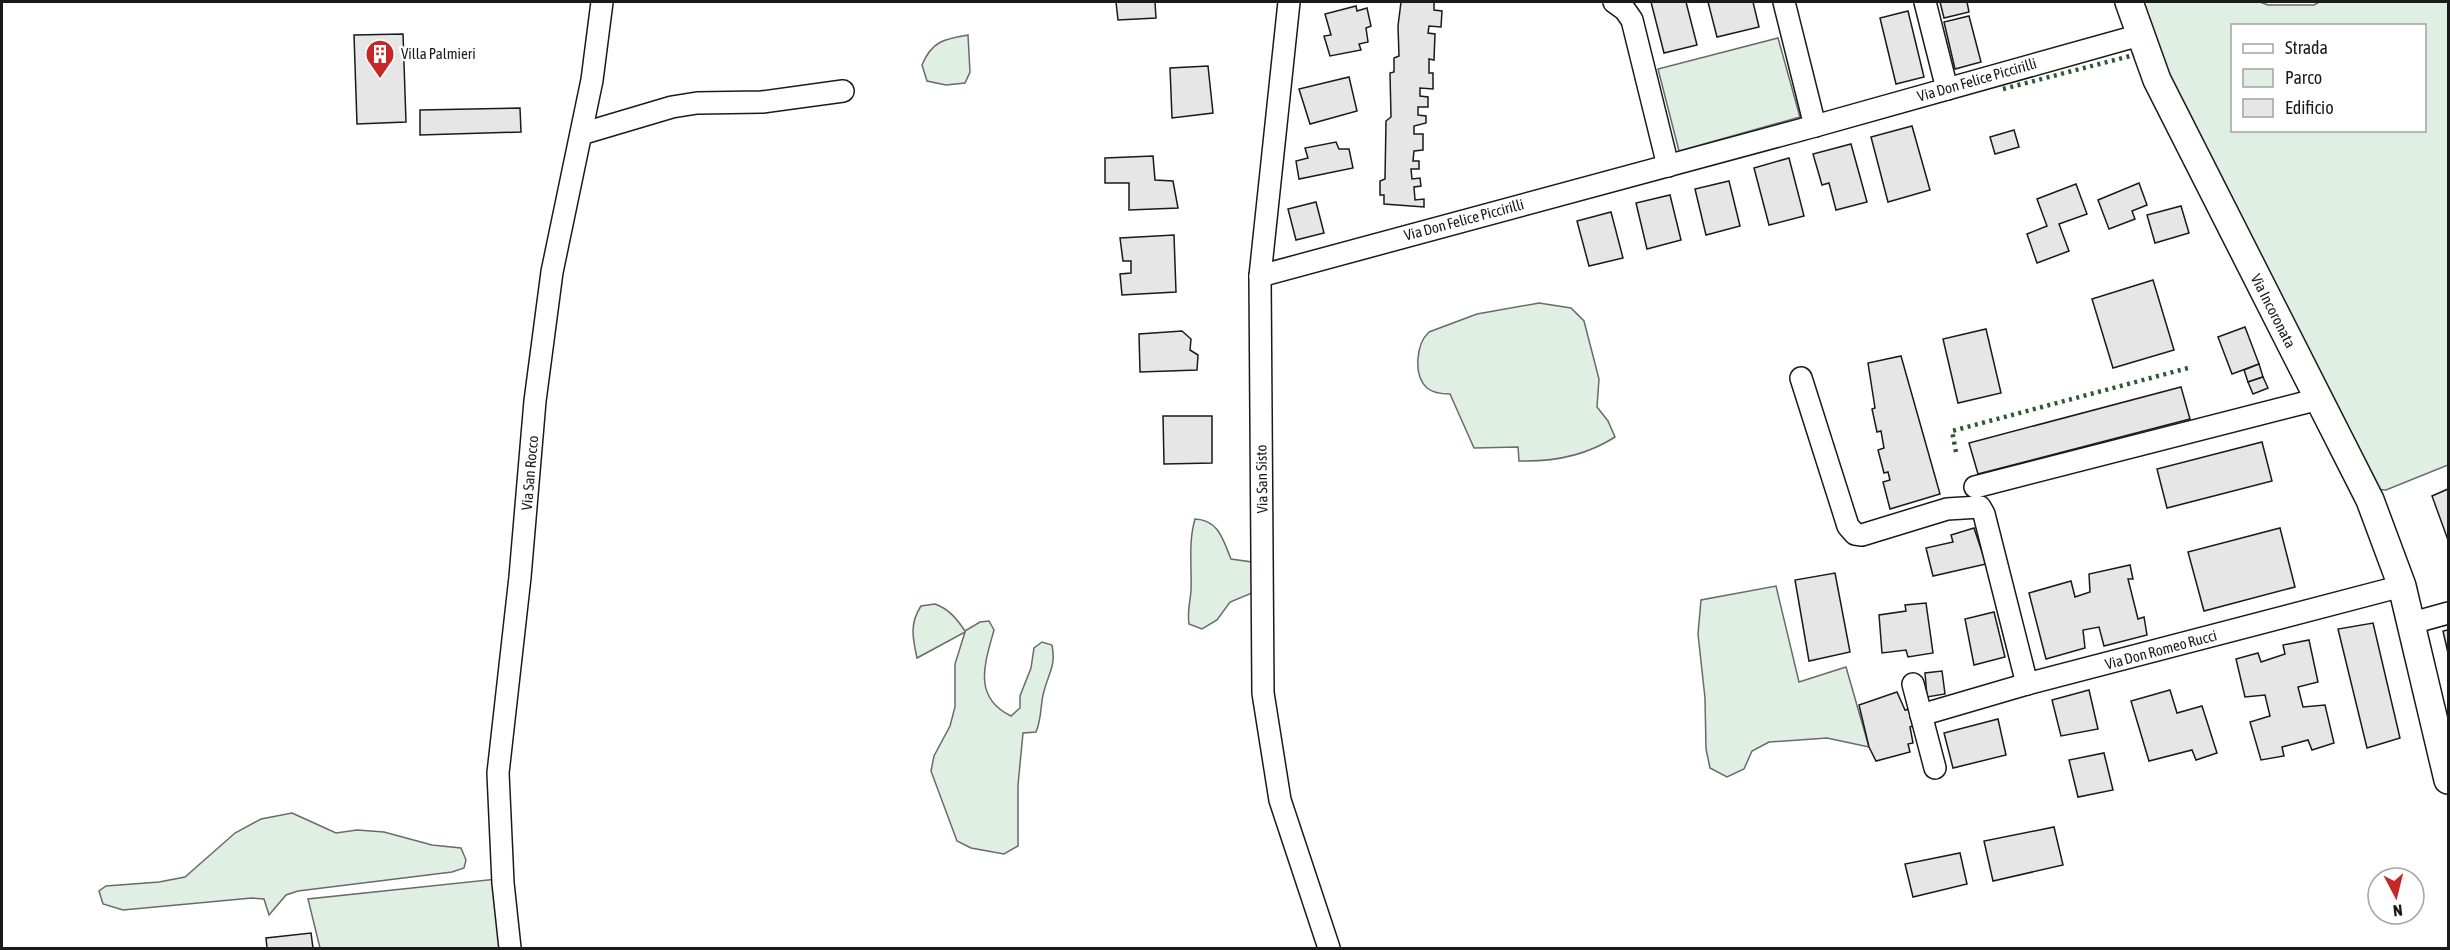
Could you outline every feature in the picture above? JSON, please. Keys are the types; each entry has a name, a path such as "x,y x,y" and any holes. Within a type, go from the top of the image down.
{"main road":[{"name":"Via Incoronata","path":"2129,2 2157,80 2370,500 2402,586 2448,780"}],"street":[{"name":"Via San Rocco","path":"510,948 503,883 498,773 520,577 535,401 552,272 592,80 602,2"},
{"name":"Via San Sisto","path":"1289,2 1260,276 1263,693 1280,800 1329,948"},
{"path":"1614,2 1632,20 1668,166"},
{"path":"1784,2 1815,126"},
{"path":"1925,2 1947,89"},
{"name":"Via Don Felice Piccirilli","path":"1260,276 1815,126 2139,34"},
{"path":"581,134 672,107 762,102 843,91"},
{"path":"1801,378 1848,526 1855,534 1862,535 1947,509 1980,507 1984,514 2027,684"},
{"path":"1974,487 2319,399"},
{"name":"Via Don Romeo Rucci","path":"1921,715 2027,684 2402,586"},
{"path":"2412,623 2448,613"},
{"path":"1913,684 1935,768"}],"green space":[{"path":"2139,2 2260,2 2268,5 2314,5 2319,2 2448,2 2448,465 2386,490 2371,489 2184,116"},
{"path":"968,35 970,72 965,83 946,85 927,81 922,65 930,51 940,42"},
{"path":"1778,38 1800,117 1679,151 1658,69"},
{"path":"1539,303 1571,308 1584,321 1599,379 1597,407 1608,421 1615,437 1581,453 1569,456 1519,461 1518,447 1474,448 1450,394 1435,392 1427,388 1423,382 1418,368 1419,352 1429,332 1477,314"},
{"path":"1195,519 1203,520 1215,527 1231,559 1252,562 1252,593 1230,602 1217,620 1202,629 1189,624 1188,620 1191,591 1191,546"},
{"path":"1776,586 1799,682 1846,667 1869,747 1827,738 1769,742 1752,751 1744,769 1727,777 1710,768 1706,749 1705,698 1698,634 1701,600"},
{"path":"935,604 952,615 965,631 980,622 989,621 994,630 985,667 986,689 999,708 1011,716 1020,708 1020,696 1031,668 1034,648 1042,642 1052,645 1053,664 1043,696 1038,727 1036,732 1023,733 1018,785 1018,846 1004,854 971,848 957,841 931,771 934,756 950,726 955,707 955,664 965,632 917,658 913,625 917,613 921,606"},
{"path":"292,813 336,833 357,830 384,832 432,845 461,848 466,860 464,868 452,872 298,891 286,895 269,915 264,899 252,898 123,910 103,904 99,891 106,886 159,882 185,877 235,833 261,819"},
{"path":"497,879 505,948 320,948 308,899"}],"building":[{"path":"1116,2 1155,2 1156,18 1118,20"},
{"path":"1401,2 1434,2 1434,10 1442,11 1441,27 1429,26 1428,33 1435,34 1434,60 1429,59 1429,73 1433,73 1433,89 1420,88 1420,96 1428,97 1428,107 1418,107 1418,115 1426,116 1426,123 1414,126 1414,134 1423,134 1423,150 1414,151 1413,161 1419,161 1419,169 1411,169 1412,179 1420,178 1421,186 1414,187 1415,200 1424,199 1424,207 1384,204 1384,195 1380,195 1380,181 1385,179 1386,121 1391,117 1390,73 1394,72 1394,58 1399,56 1398,26"},
{"path":"1651,2 1686,2 1697,45 1664,53"},
{"path":"1708,2 1753,2 1759,27 1717,37"},
{"path":"1940,2 1967,2 1969,12 1944,18"},
{"path":"1356,6 1357,11 1367,8 1371,26 1366,28 1368,42 1359,44 1361,50 1330,56 1324,36 1331,35 1325,14"},
{"path":"1908,11 1924,77 1896,84 1880,18"},
{"path":"1969,16 1981,62 1955,69 1944,22"},
{"name":"Villa Palmieri","path":"403,34 406,122 357,124 354,35"},
{"path":"1208,66 1213,113 1172,118 1170,68"},
{"path":"1349,77 1357,111 1310,124 1299,89"},
{"path":"520,108 521,132 420,135 420,110"},
{"path":"1912,126 1930,190 1888,202 1871,137"},
{"path":"2014,130 2019,147 1995,154 1990,137"},
{"path":"1336,142 1339,149 1349,149 1353,168 1299,179 1296,161 1308,158 1305,148"},
{"path":"1851,144 1867,202 1836,210 1829,183 1822,185 1813,154"},
{"path":"1153,156 1155,180 1173,181 1178,208 1129,210 1129,183 1105,183 1105,158"},
{"path":"1789,158 1804,216 1769,225 1754,168"},
{"path":"1729,181 1740,226 1706,235 1695,189"},
{"path":"2139,183 2147,205 2132,211 2135,219 2109,229 2098,200"},
{"path":"2076,184 2087,214 2059,224 2069,251 2037,263 2027,234 2047,226 2037,199"},
{"path":"1670,195 1681,240 1647,249 1636,203"},
{"path":"1316,202 1324,233 1296,240 1288,209"},
{"path":"2181,206 2189,233 2155,243 2147,215"},
{"path":"1611,212 1623,258 1589,266 1577,221"},
{"path":"1174,235 1176,292 1122,295 1120,274 1131,273 1131,261 1123,261 1120,238"},
{"path":"2153,280 2174,350 2113,368 2092,299"},
{"path":"2245,327 2259,364 2232,374 2218,337"},
{"path":"1986,329 2001,393 1958,403 1943,339"},
{"path":"1182,331 1191,339 1190,350 1198,355 1197,370 1140,372 1139,334"},
{"path":"1901,356 1940,494 1890,509 1883,482 1890,480 1888,472 1884,473 1878,450 1884,448 1881,431 1877,432 1872,409 1875,408 1868,363"},
{"path":"2259,364 2263,377 2248,382 2244,370"},
{"path":"2263,377 2268,388 2253,394 2248,382"},
{"path":"2181,387 2190,419 1978,474 1969,443"},
{"path":"1163,416 1212,416 1212,463 1164,464"},
{"path":"2262,442 2272,481 2167,508 2157,469"},
{"path":"2448,489 2448,540 2432,496"},
{"path":"1974,528 1986,564 1933,576 1926,548 1953,542 1951,535"},
{"path":"2280,528 2295,587 2204,611 2188,552"},
{"path":"2130,565 2133,579 2128,579 2138,619 2144,617 2147,635 2104,646 2099,627 2083,630 2085,648 2046,659 2029,593 2071,581 2075,597 2090,592 2089,574"},
{"path":"1835,573 1850,652 1809,661 1795,580"},
{"path":"1926,603 1933,653 1908,657 1906,650 1882,653 1879,615 1906,611 1905,605"},
{"path":"1994,612 2005,657 1974,665 1965,619"},
{"path":"2373,623 2400,738 2367,748 2338,629"},
{"path":"2448,630 2448,653 2443,631"},
{"path":"2309,640 2318,682 2298,687 2303,707 2325,705 2334,743 2312,750 2308,740 2282,747 2284,756 2261,760 2250,722 2270,716 2265,695 2245,697 2236,659 2258,653 2261,662 2285,654 2283,645"},
{"path":"1942,671 1945,694 1927,697 1925,673"},
{"path":"2089,690 2098,729 2061,736 2052,700"},
{"path":"2170,690 2177,713 2202,706 2217,753 2196,760 2192,750 2149,761 2131,701"},
{"path":"1897,692 1905,710 1913,708 1918,724 1910,727 1913,743 1908,744 1910,752 1876,761 1869,747 1859,705"},
{"path":"1998,719 2006,755 1953,768 1944,733"},
{"path":"2104,753 2113,790 2078,797 2069,760"},
{"path":"2054,827 2063,865 1993,881 1984,841"},
{"path":"1960,853 1967,884 1913,897 1905,864"},
{"path":"311,933 313,948 267,948 266,938"}],"hedge":[{"path":"2003,89 2134,55"},
{"path":"1956,452 1952,431 2188,368"}],"place":[{"name":"Villa Palmieri","path":"380,80"}]}
